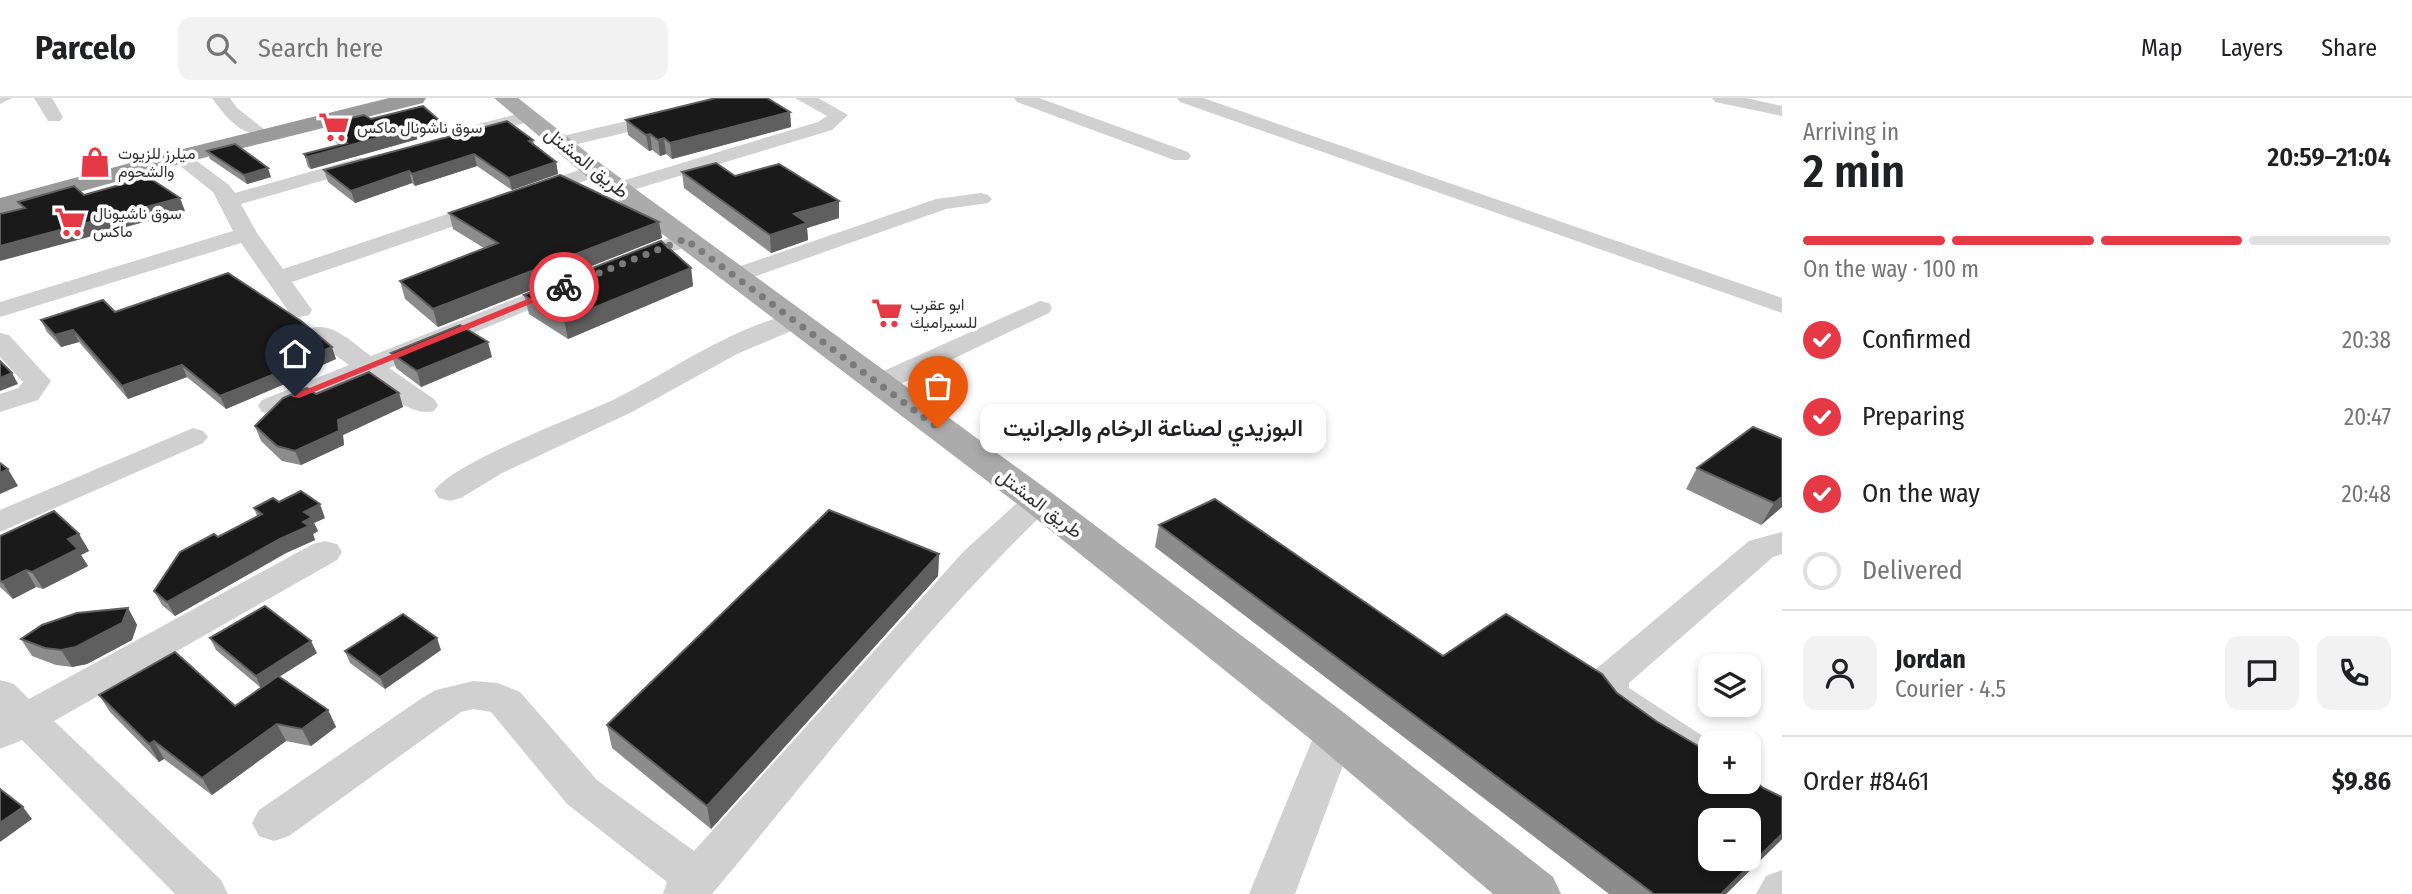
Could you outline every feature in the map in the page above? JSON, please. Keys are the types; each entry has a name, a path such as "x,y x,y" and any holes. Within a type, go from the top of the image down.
{"highway":[{"path":"0,195 382,98"},
{"path":"0,206 179,157 415,98"}],"main road":[{"name":"طريق المشتل","path":"517,107 685,239 1038,501 1335,733 1533,894"}],"street":[{"path":"43,98 54,117"},
{"path":"221,98 231,112 255,130"},
{"path":"561,142 748,98"},
{"path":"278,279 607,179 817,129 839,115 804,98"},
{"path":"1023,98 1181,156"},
{"path":"1186,98 1632,256 1782,306"},
{"path":"1721,98 1782,111"},
{"path":"443,140 517,107"},
{"path":"795,116 817,129"},
{"path":"230,201 390,155"},
{"path":"179,157 222,189 246,234 300,310"},
{"path":"734,276 943,203 981,199"},
{"path":"0,310 246,234"},
{"path":"609,269 685,239"},
{"path":"272,406 366,365 583,279"},
{"path":"878,384 1040,308"},
{"path":"450,491 482,469 622,406 761,331 794,321"},
{"path":"321,333 424,405"},
{"path":"0,341 37,381 28,394 0,404"},
{"path":"0,523 193,438"},
{"path":"274,823 450,700 485,695 506,702 582,792 691,886 967,569 1038,501"},
{"path":"1698,753 1627,708 1612,694 1609,679 1760,549 1782,543"},
{"path":"205,894 8,715 325,552"},
{"path":"1272,894 1335,733"}],"building":[{"path":"716,98 767,98 790,112 670,143 664,138 658,140 650,134 646,135 626,120"},
{"path":"423,106 440,121 307,157 304,154 347,143 325,124 364,115 371,119"},
{"path":"507,121 533,140 529,141 556,162 509,178 474,154 412,174 409,171 351,191 324,170"},
{"path":"235,144 268,168 244,175 207,151"},
{"path":"716,163 735,176 779,164 839,201 794,214 807,223 770,235 682,172"},
{"path":"560,175 659,222 433,309 400,281 498,243 449,213"},
{"path":"148,177 180,198 0,246 0,214 25,208 18,202 74,186 84,195"},
{"path":"661,241 691,268 564,320 524,295"},
{"path":"228,273 301,321 332,347 220,396 182,365 122,386 73,330 55,335 41,320 103,300 115,312"},
{"path":"460,325 488,342 417,371 391,353"},
{"path":"0,361 12,373 0,378"},
{"path":"369,372 399,393 338,420 339,431 295,451 277,446 255,426 283,398 307,388 316,394"},
{"path":"1753,427 1782,439 1782,497 1774,503 1697,468"},
{"path":"0,463 8,469 0,473"},
{"path":"301,491 320,504 304,512 312,517 303,522 309,526 280,539 167,602 154,591 180,552 214,534 218,537 262,514 254,508 273,498 279,502"},
{"path":"1215,499 1443,656 1506,614 1602,674 1617,693 1656,721 1698,746 1698,794 1761,794 1761,786 1782,797 1782,834 1761,855 1761,808 1698,808 1698,871 1744,871 1721,894 1654,894 1159,525"},
{"path":"829,510 939,554 707,806 607,725"},
{"path":"54,511 79,534 68,539 78,549 32,572 26,570 2,582 0,536"},
{"path":"265,606 311,641 256,676 210,638"},
{"path":"128,608 122,623 76,647 61,650 45,648 21,639 42,625 77,613"},
{"path":"403,614 437,638 380,677 345,651"},
{"path":"175,652 235,706 278,676 328,710 302,729 277,724 202,778 154,741 149,744 99,695"},
{"path":"0,789 23,807 0,823"}],"way so far":[{"path":"564,287 685,239 938,428"}],"place":[{"name":"سوق ناشونال ماكس","path":"334,127"},
{"name":"ميلرز للزيوت والشحوم","path":"95,162"},
{"name":"سوق ناشيونال ماكس","path":"70,222"},
{"name":"ابو عقرب للسيراميك","path":"887,313"},
{"name":"البوزيدي لصناعة الرخام والجرانيت","path":"938,428"}],"route":[{"path":"295,396 564,287"}]}
